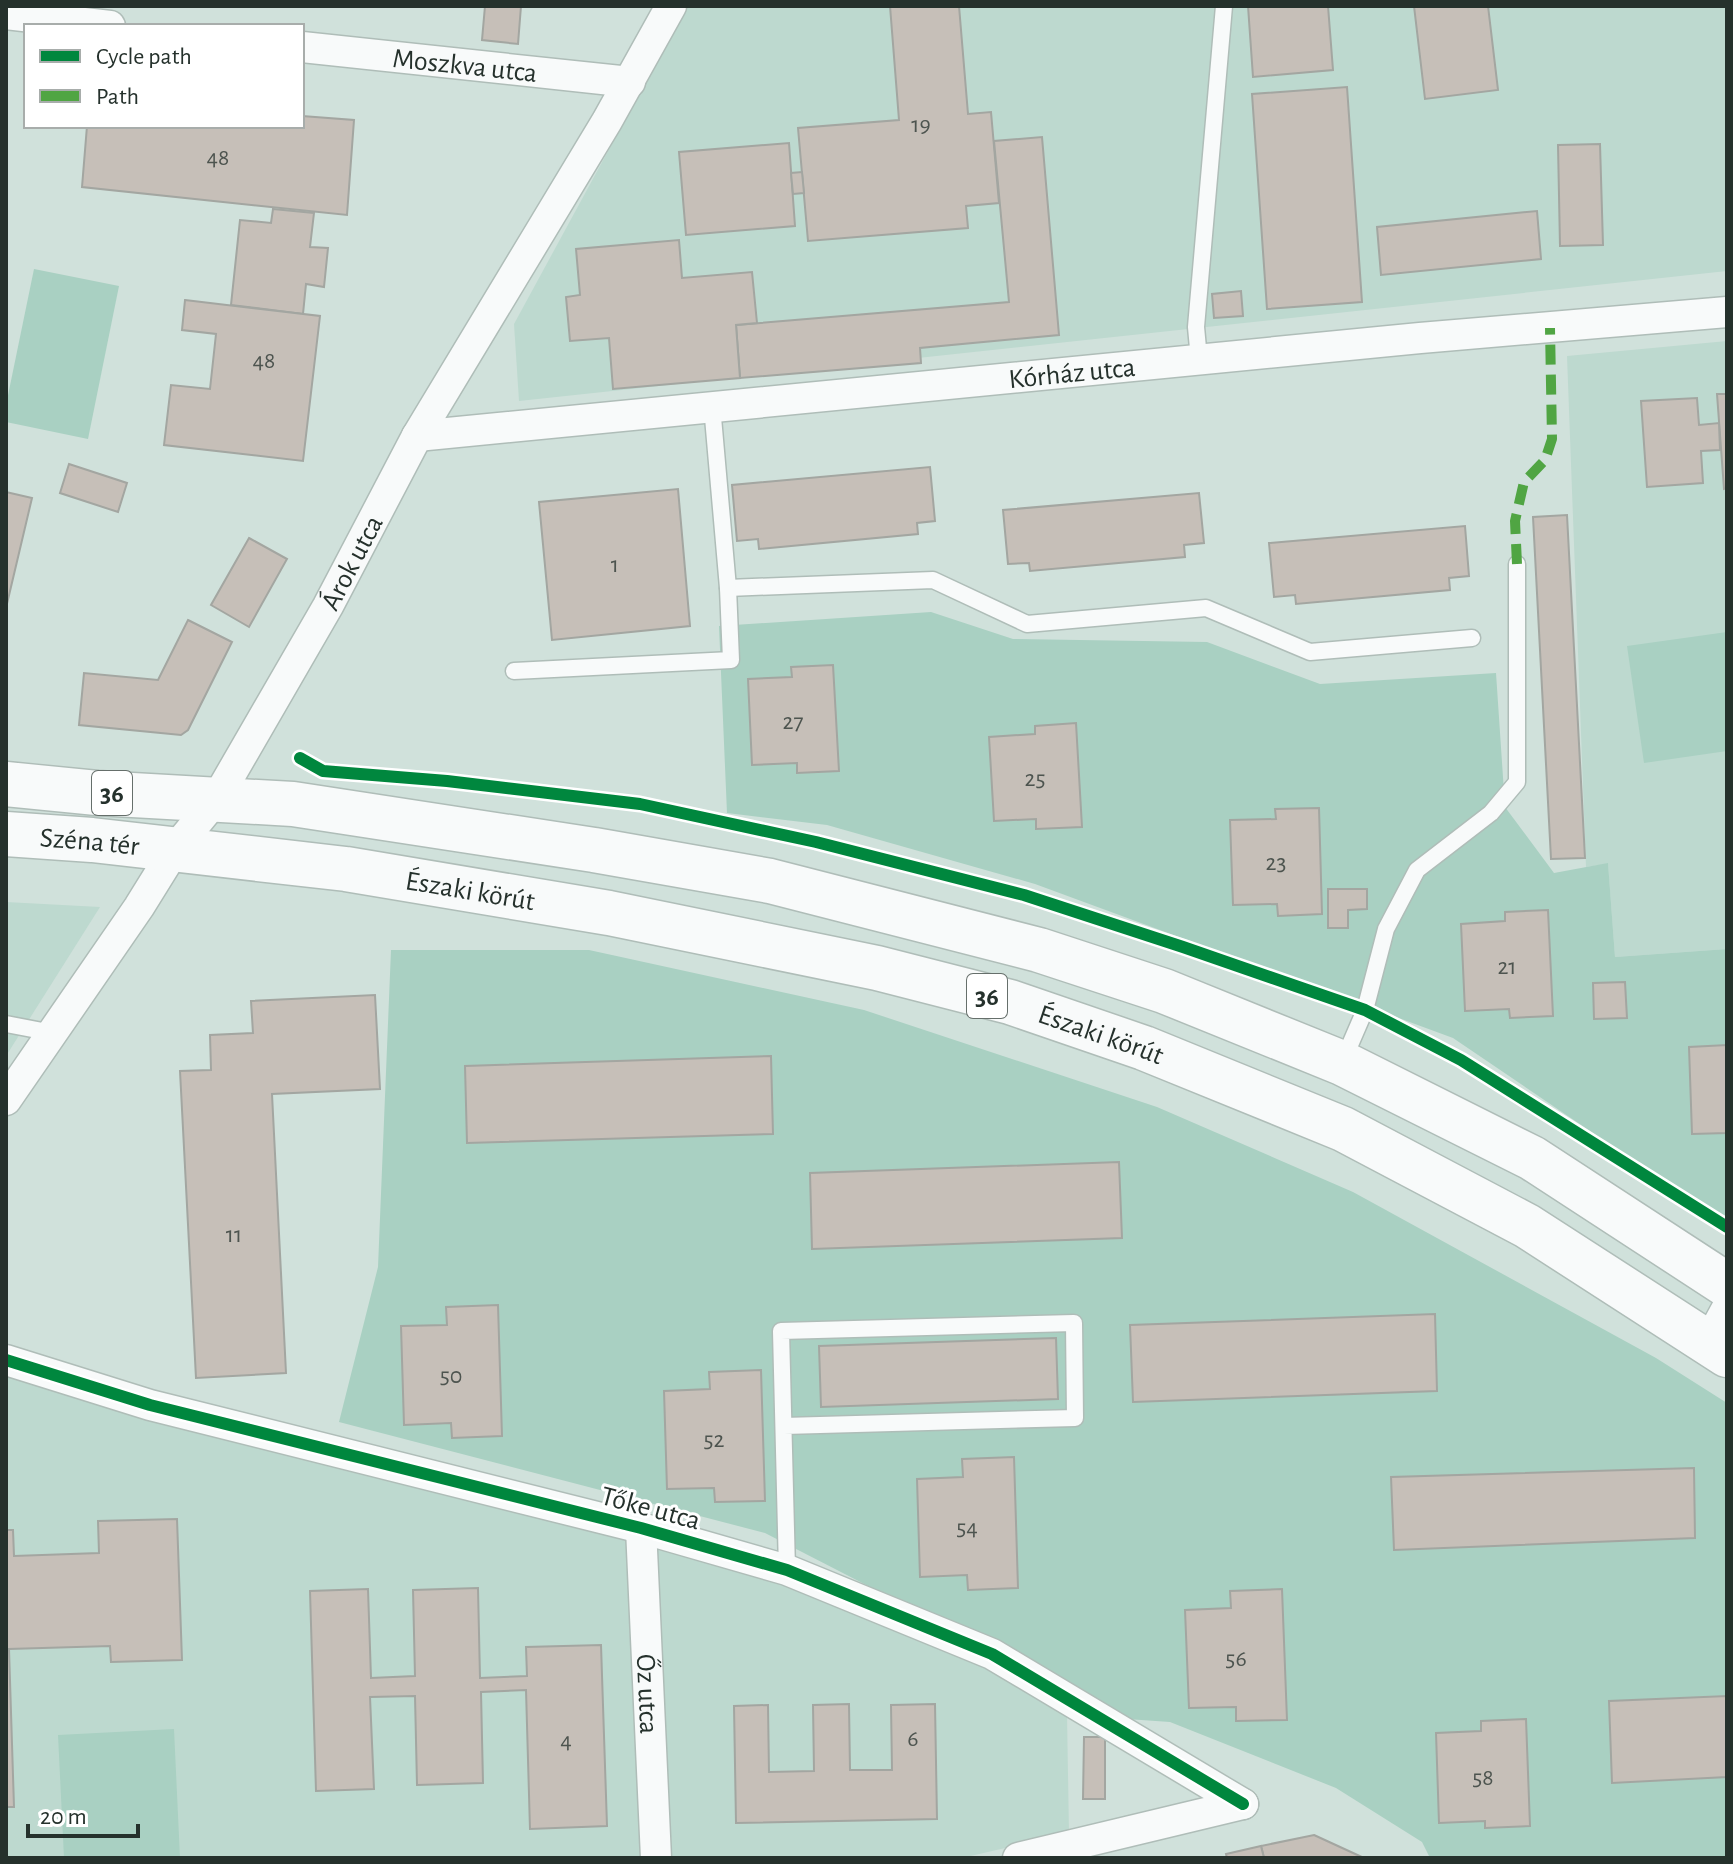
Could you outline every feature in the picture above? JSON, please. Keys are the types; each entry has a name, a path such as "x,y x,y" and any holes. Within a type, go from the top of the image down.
{"main road":[{"name":"Széna tér","path":"6,784 97,793 217,798"},
{"name":"Északi körút","path":"217,798 325,809 770,881 1039,950 1164,991 1342,1063 1532,1158 1727,1285"},
{"name":"Széna tér","path":"6,834 175,849"},
{"name":"Északi körút","path":"175,849 346,869 609,913 877,968 1010,1002 1144,1048 1343,1129 1527,1226 1721,1335"}],"street":[{"name":"Árok utca","path":"6,1100 139,907 175,849 217,798 328,606 417,436 630,82 671,6"},
{"path":"6,14 93,24"},
{"name":"Moszkva utca","path":"304,47 630,82"},
{"name":"Kórház utca","path":"417,436 1199,359 1727,312"},
{"name":"Tőke utca","path":"6,1360 150,1405 641,1528 787,1570 992,1654 1243,1804 1018,1858"},
{"name":"Őz utca","path":"641,1528 656,1858"}],"lane":[{"path":"1199,359 1196,327 1224,6"},
{"path":"514,671 731,660 712,406"},
{"path":"1342,1063 1365,1010 1386,929 1417,870 1491,813 1517,782 1517,564"},
{"path":"728,588 933,580 1027,624 1206,608 1310,652 1472,638"},
{"path":"6,1024 53,1033"},
{"path":"784,1426 1075,1418 1074,1323 781,1331 787,1570"}],"shaded area":[{"path":"687,6 1727,6 1727,271 519,401 514,324"},
{"path":"34,269 119,286 88,439 6,422 6,405"},
{"path":"1727,341 1727,949 1615,957 1608,864 1586,867 1567,356"},
{"path":"931,612 1013,639 1207,642 1320,684 1496,673 1505,807 1554,873 1608,863 1615,957 1727,949 1727,1224 1453,1038 1035,884 827,825 727,813 719,626"},
{"path":"1727,632 1727,751 1644,763 1627,646"},
{"path":"6,902 100,907 6,1056"},
{"path":"391,950 589,950 864,1010 1157,1107 1353,1192 1656,1358 1727,1403 1727,1858 1430,1858 1422,1842 1336,1788 1170,1722 1127,1719 765,1533 339,1422 378,1267"},
{"path":"6,1360 641,1528 656,1858 6,1858"},
{"path":"657,1547 790,1584 986,1668 1067,1714 1069,1833 962,1858 672,1858"},
{"path":"174,1729 180,1858 64,1858 58,1735"}],"building":[{"path":"485,6 521,6 518,44 482,40"},
{"path":"890,6 959,6 968,114 991,112 999,203 966,206 968,228 808,241 798,128 899,120"},
{"path":"1248,6 1328,6 1333,70 1253,77"},
{"path":"1414,6 1488,6 1498,90 1425,99"},
{"path":"1347,87 1362,302 1267,309 1252,94"},
{"path":"304,116 354,120 347,215 82,187 87,128 304,128"},
{"path":"1042,137 1059,335 920,348 921,363 740,378 736,325 1009,302 994,141"},
{"path":"789,143 795,226 686,235 679,152"},
{"path":"1600,144 1603,245 1560,246 1558,145"},
{"path":"802,172 804,193 793,194 791,173"},
{"path":"273,209 314,213 310,247 328,248 324,287 306,284 303,314 231,305 240,220 271,223"},
{"path":"1537,211 1541,259 1381,275 1377,227"},
{"path":"679,240 682,278 752,272 757,323 736,325 740,378 613,389 609,338 570,341 566,297 580,295 576,249"},
{"path":"1241,291 1243,316 1214,318 1212,294"},
{"path":"185,300 320,316 303,461 164,445 171,385 210,389 216,334 182,330"},
{"path":"1717,394 1727,394 1727,488 1724,489"},
{"path":"1697,398 1699,425 1719,423 1720,450 1701,451 1703,483 1647,487 1641,401"},
{"path":"69,464 127,483 118,512 60,493"},
{"path":"930,467 935,521 917,523 918,534 759,549 758,539 737,541 732,485"},
{"path":"678,489 690,626 552,640 539,502"},
{"path":"6,492 32,498 6,608"},
{"path":"1199,493 1204,543 1184,545 1185,557 1030,571 1029,563 1008,564 1003,510"},
{"path":"1567,515 1585,858 1551,859 1533,517"},
{"path":"1465,526 1469,576 1449,578 1450,590 1296,604 1295,595 1274,597 1269,543"},
{"path":"249,538 287,559 249,627 211,605"},
{"path":"188,620 232,642 188,730 181,735 79,725 84,673 158,680"},
{"path":"833,665 839,771 797,773 797,763 752,765 748,679 792,677 791,667"},
{"path":"1076,723 1082,827 1036,829 1036,819 994,821 989,737 1035,734 1035,726"},
{"path":"1319,808 1322,914 1278,916 1277,904 1233,905 1230,820 1276,819 1275,809"},
{"path":"1328,889 1367,889 1367,909 1348,910 1348,928 1328,928"},
{"path":"1548,910 1553,1016 1510,1018 1509,1009 1465,1011 1461,924 1505,921 1505,912"},
{"path":"1625,982 1627,1018 1594,1019 1593,983"},
{"path":"375,995 380,1089 272,1094 286,1373 196,1378 180,1071 211,1070 210,1035 253,1033 251,1001"},
{"path":"1727,1045 1727,1133 1692,1134 1689,1047"},
{"path":"771,1056 773,1134 467,1143 465,1066"},
{"path":"1119,1162 1122,1238 812,1249 810,1173"},
{"path":"498,1305 502,1436 452,1438 451,1423 404,1425 401,1326 447,1325 446,1307"},
{"path":"1435,1314 1437,1391 1133,1402 1130,1325"},
{"path":"1056,1338 1058,1399 821,1407 819,1346"},
{"path":"761,1370 765,1501 715,1502 714,1488 667,1489 664,1391 710,1389 709,1372"},
{"path":"1014,1457 1018,1588 968,1590 967,1575 920,1577 917,1479 963,1477 962,1459"},
{"path":"1694,1468 1695,1538 1394,1550 1391,1477"},
{"path":"177,1519 182,1660 111,1662 110,1646 9,1649 14,1807 6,1807 6,1530 13,1530 14,1556 99,1553 98,1521"},
{"path":"478,1588 480,1678 527,1676 526,1647 601,1645 607,1826 530,1829 526,1690 481,1692 483,1783 417,1785 415,1696 370,1697 374,1789 316,1791 310,1591 368,1589 371,1678 415,1676 413,1590"},
{"path":"1282,1589 1287,1720 1236,1721 1236,1707 1189,1708 1185,1610 1231,1608 1230,1591"},
{"path":"1727,1696 1727,1777 1612,1783 1609,1701"},
{"path":"849,1704 850,1770 892,1770 891,1705 935,1704 937,1819 736,1823 734,1706 768,1705 769,1772 814,1771 813,1705"},
{"path":"1526,1719 1530,1826 1485,1828 1485,1821 1439,1823 1436,1733 1481,1731 1481,1721"},
{"path":"1084,1737 1105,1737 1105,1799 1083,1799"},
{"path":"1314,1835 1364,1858 1264,1858 1261,1846"},
{"path":"1261,1846 1264,1858 1227,1858 1226,1854"}],"marked path":[{"path":"1517,564 1515,521 1524,482 1545,460 1552,439 1550,328"}],"cycle path":[{"path":"300,758 323,771 447,781 640,804 816,842 1024,895 1183,947 1365,1010 1461,1060 1727,1227"},
{"path":"6,1360 150,1405 641,1528 787,1570 992,1654 1243,1804"}]}
